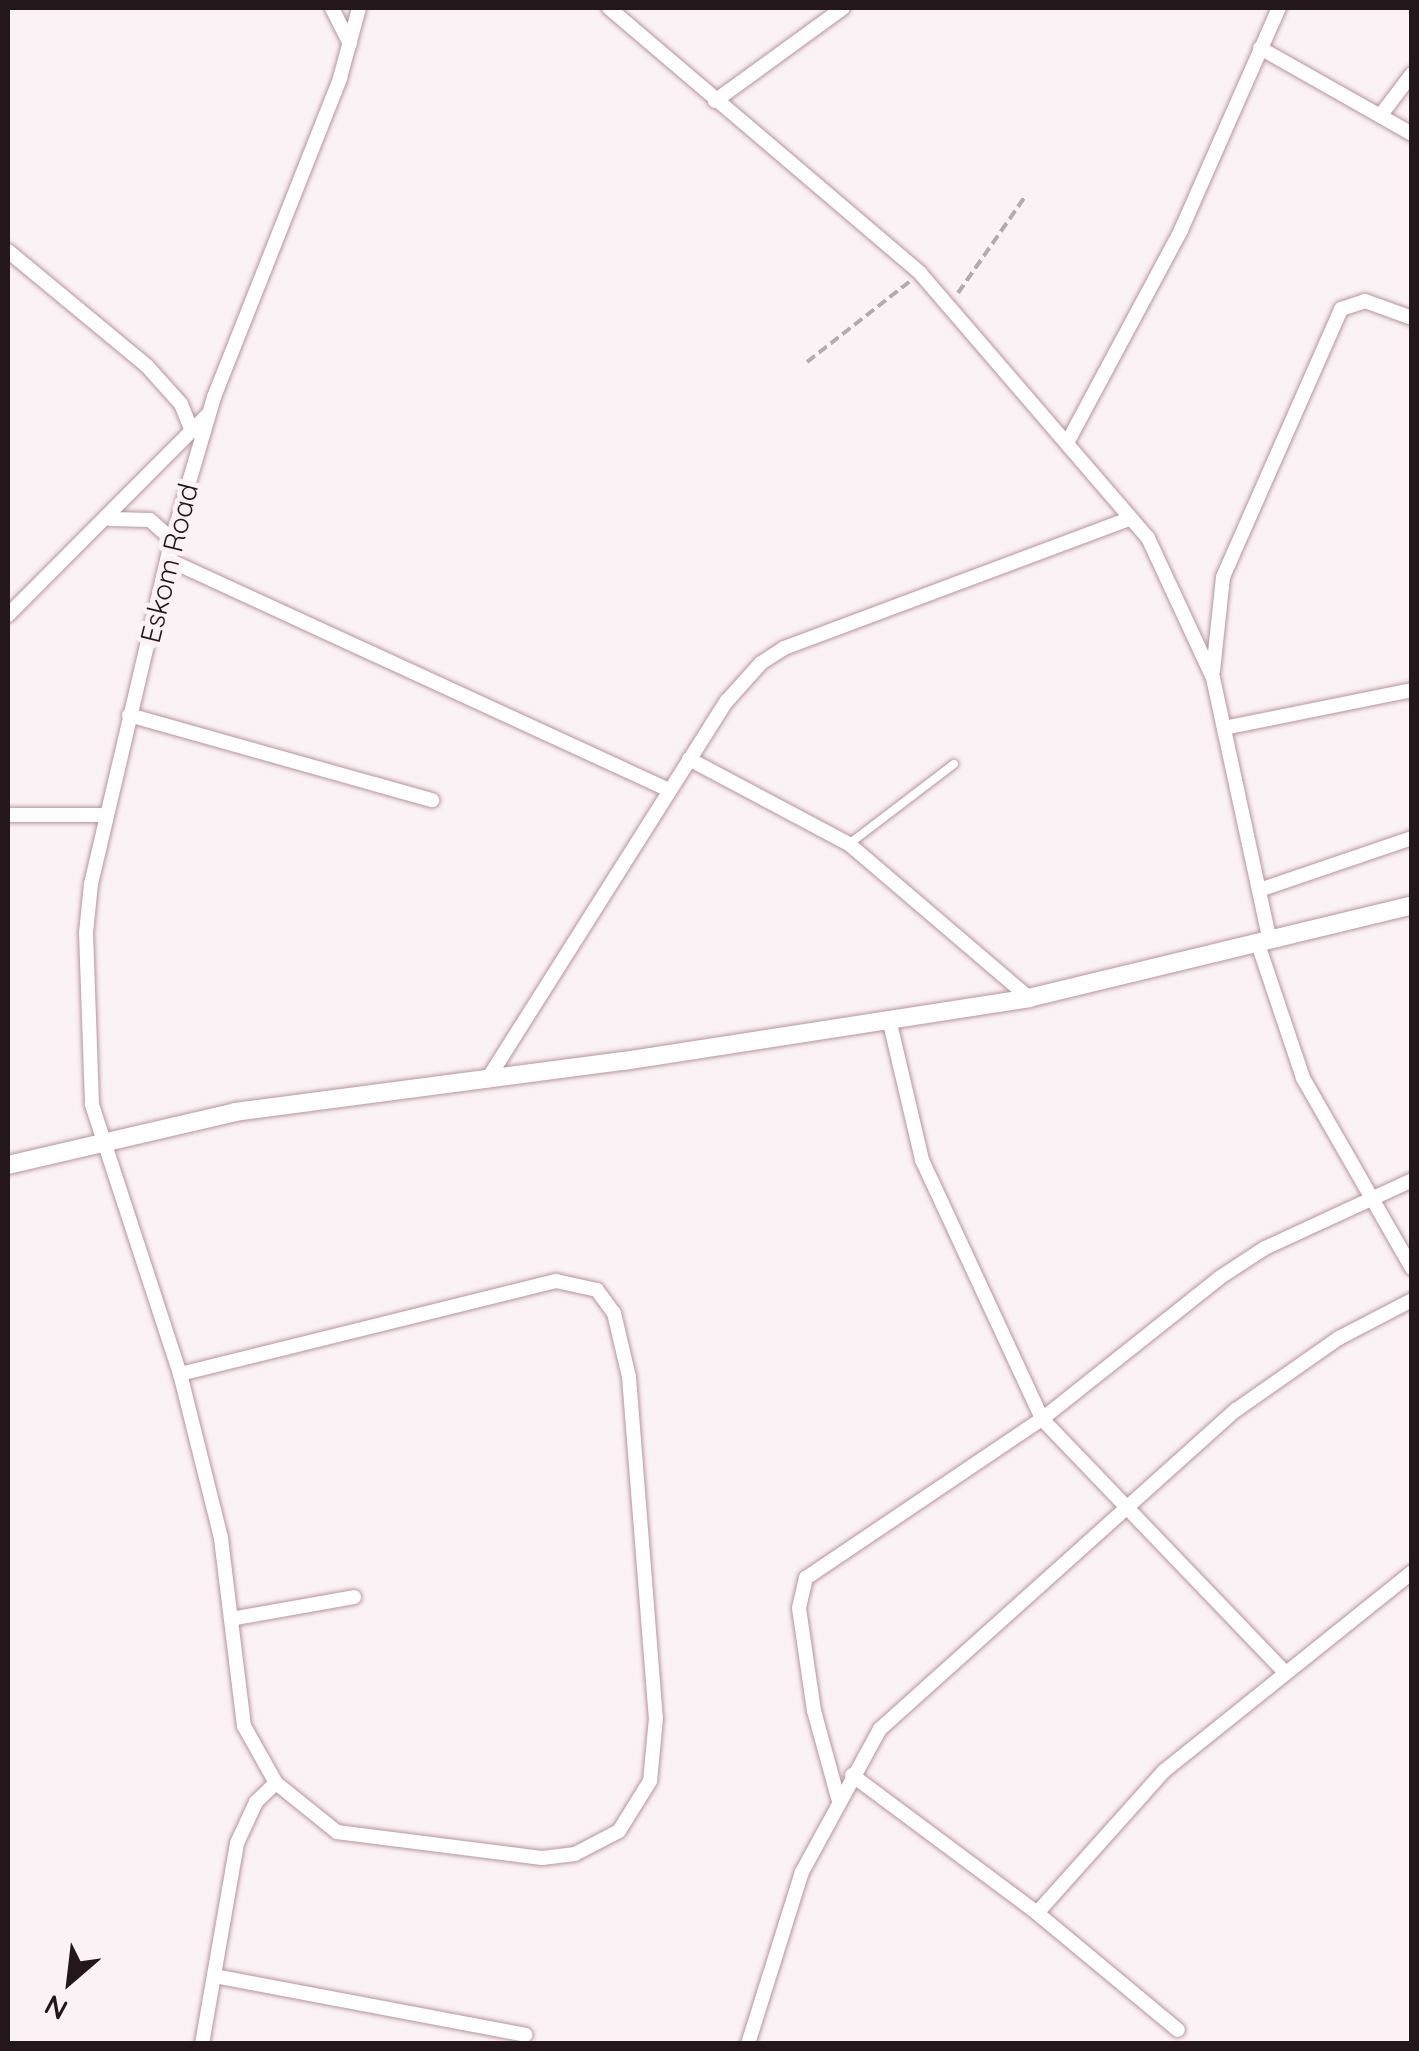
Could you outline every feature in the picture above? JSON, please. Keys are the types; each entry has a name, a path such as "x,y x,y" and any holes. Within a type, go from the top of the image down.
{"street":[{"path":"332,8 350,44"},
{"name":"Eskom Road","path":"276,1782 244,1726 221,1538 180,1374 107,1138 92,1104 86,933 129,716 172,540 210,411 350,44 359,8"},
{"path":"609,8 920,273 1067,443 1164,564 1213,678 1262,889 1264,943 1304,1078 1412,1268"},
{"path":"715,101 843,8"},
{"path":"1067,443 1181,230 1277,9"},
{"path":"1260,48 1412,134"},
{"path":"1380,116 1412,74"},
{"path":"8,251 157,376 180,404 192,431"},
{"path":"1213,678 1223,577 1334,322 1350,302 1366,300 1412,318"},
{"path":"8,615 110,519 210,411"},
{"path":"110,519 150,520 172,540"},
{"path":"487,1080 669,790 744,679 784,648 1129,519"},
{"path":"169,560 669,790"},
{"path":"1224,728 1412,690"},
{"path":"129,716 432,800"},
{"path":"689,759 850,844 1029,998"},
{"path":"8,815 107,815"},
{"path":"1262,889 1412,838"},
{"path":"8,1165 107,1138 235,1112 487,1080 1029,998 1412,904"},
{"path":"889,1019 922,1160 1042,1418 1128,1513 1284,1672"},
{"path":"838,1798 814,1711 801,1586 842,1547 1042,1418 1219,1278 1412,1180"},
{"path":"180,1374 556,1281 597,1290 614,1313 628,1378 656,1718 650,1781 639,1805 601,1844 542,1858 337,1832 276,1782 244,1822 202,2044"},
{"path":"748,2044 782,1922 838,1798 904,1702 1128,1513 1285,1373 1412,1300"},
{"path":"1037,1912 1164,1770 1412,1572"},
{"path":"232,1618 354,1598"},
{"path":"852,1775 1037,1912 1178,2030"},
{"path":"214,1976 525,2035"}],"lane":[{"path":"850,844 954,764"}],"path":[{"path":"949,306 1024,198"},
{"path":"808,362 920,273"}]}
